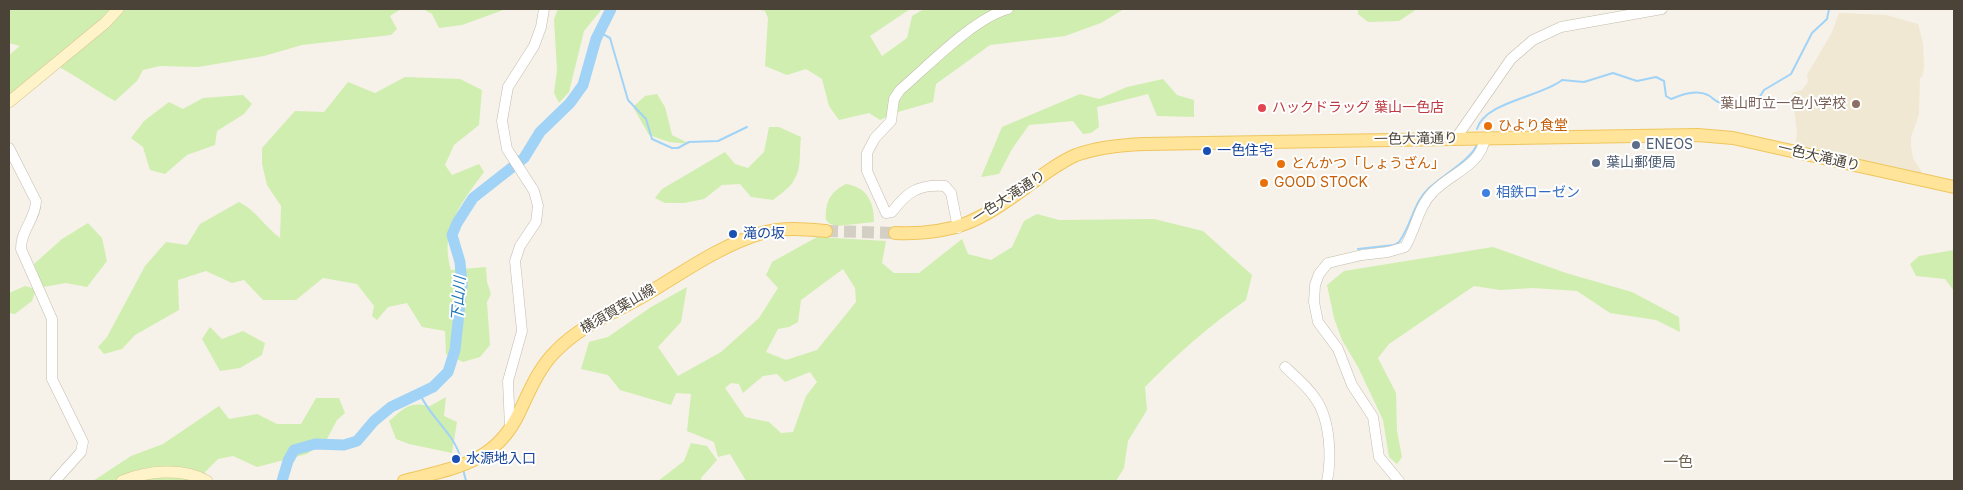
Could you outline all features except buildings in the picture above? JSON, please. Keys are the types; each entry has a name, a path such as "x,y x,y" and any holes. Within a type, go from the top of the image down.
{"main road":[{"path":"9,102 105,23 118,9"},
{"name":"一色大滝通り","path":"895,234 917,234 958,228 984,216 1054,167 1076,156 1110,146 1456,138 1716,136 1954,187"},
{"name":"横須賀葉山線","path":"404,481 468,464 483,456 510,428 533,384 554,352 584,328 744,239 787,229 826,231"},
{"path":"122,481 151,473 169,472 188,474 207,481"}],"street":[{"path":"510,428 508,381 522,331 515,261 520,246 533,228 538,213 537,198 512,158 503,133 506,94 512,79 534,46 541,27 544,9"},
{"path":"958,228 951,193 945,186 913,190 903,198 892,212 886,213 867,171 866,153 874,138 891,121 894,99 900,90 975,26 995,13 1008,9"},
{"path":"1456,138 1511,59 1533,40 1561,27 1662,9"},
{"path":"1399,481 1379,457 1373,417 1352,385 1338,349 1318,322 1314,302 1315,285 1322,268 1328,263 1405,247 1427,198 1446,180 1475,161 1480,155 1485,138"},
{"path":"9,148 36,201 36,208 21,242 21,249 52,319 52,379 83,442 81,452 55,481"},
{"path":"1285,367 1307,388 1322,410 1328,446 1327,481"}],"shaded area":[{"name":"葉山町立一色小学校","path":"1839,13 1886,15 1918,24 1923,43 1924,68 1922,77 1920,77 1919,115 1911,137 1911,146 1913,158 1923,174 1795,146 1797,133 1792,93 1802,90 1808,82 1807,75 1832,32"}],"green space":[{"path":"9,9 401,9 390,16 397,29 391,35 302,45 264,56 198,67 160,66 143,70 137,81 115,101 57,66 9,98 9,55 20,46 9,43"},
{"path":"423,9 506,9 462,25 439,28 432,14"},
{"path":"558,9 602,9 584,31 569,92 559,103 554,93 557,70 554,19"},
{"path":"756,9 910,9 870,36 882,56 907,38 912,16 924,9 1124,9 1101,23 1065,36 990,45 936,84 933,102 898,112 880,120 869,113 839,120 829,106 822,79 806,69 787,75 765,66 768,18 765,11"},
{"path":"1358,9 1417,9 1399,21 1368,22 1358,14"},
{"path":"405,77 460,79 482,90 479,125 454,145 445,165 452,175 479,164 484,172 460,206 450,230 448,242 451,270 486,267 487,282 491,294 487,302 490,345 480,357 463,362 446,354 445,331 422,327 407,303 388,307 377,320 372,316 374,306 357,284 323,278 296,300 263,300 244,280 232,283 206,271 178,280 179,310 135,335 122,349 104,354 98,347 107,337 145,266 166,242 187,245 200,224 239,202 250,209 280,238 281,206 267,185 262,164 262,148 295,111 324,112 348,82 375,93"},
{"path":"1163,79 1177,95 1194,100 1194,117 1157,116 1148,94 1097,107 1099,127 1091,133 1083,134 1073,121 1029,125 1012,149 999,174 981,177 1002,127 1080,94 1099,99 1127,87"},
{"path":"657,94 665,107 672,135 690,144 669,142 649,135 633,107 645,96"},
{"path":"243,95 252,104 244,114 217,131 215,145 187,155 165,174 150,170 143,147 131,138 144,121 169,102 183,109 203,98"},
{"path":"769,127 779,127 801,137 797,175 790,186 773,200 751,197 740,184 722,185 704,199 684,203 665,203 655,198 662,189 725,152 735,164 748,168 764,152"},
{"path":"846,184 859,188 868,197 873,208 874,222 837,226 830,224 826,220 826,208 832,194"},
{"path":"1037,214 1059,220 1154,219 1203,231 1252,275 1246,300 1193,341 1145,387 1147,410 1128,441 1124,468 1116,481 746,481 730,454 718,457 714,442 687,431 691,394 676,393 671,405 620,390 608,375 581,369 589,342 608,337 651,307 687,287 681,322 658,347 678,376 721,352 759,318 778,288 766,275 772,262 817,237 886,241 882,263 894,273 919,273 962,239 968,254 991,260 1012,247 1024,221","holes":["843,269 855,288 856,302 817,350 786,360 766,352 778,329 789,327 798,322 801,300","810,372 817,382 806,396 793,432 781,433 769,422 745,417 725,388 731,383 739,384 743,393 763,376 777,374 785,382"]},
{"path":"88,223 102,238 107,261 87,287 66,283 43,287 34,264 62,239"},
{"path":"1493,247 1566,273 1632,292 1679,317 1680,332 1656,320 1610,313 1577,291 1533,288 1500,290 1474,286 1389,344 1378,358 1396,393 1397,431 1402,457 1397,464 1389,457 1383,420 1358,367 1342,340 1334,318 1327,285 1344,271"},
{"path":"1954,250 1954,291 1945,279 1916,276 1910,264 1919,256"},
{"path":"25,286 36,289 32,301 15,314 9,313 9,293"},
{"path":"210,327 222,339 243,331 265,343 262,355 240,368 220,371 202,339"},
{"path":"446,397 444,416 457,422 452,453 409,444 396,439 389,421 399,412 417,404 430,406"},
{"path":"316,398 339,398 345,413 337,420 327,439 307,454 257,467 233,456 218,459 205,472 207,481 93,481 131,456 163,444 219,406 229,419 257,414 277,424 301,424"},
{"path":"691,443 707,446 717,460 701,478 702,481 658,481 684,461"}],"waterway":[{"name":"下山川","path":"282,481 288,461 294,450 315,444 344,445 357,441 374,421 391,407 433,387 448,372 455,350 462,285 460,262 452,235 457,223 473,198 524,158 540,132 570,103 583,85 596,39 611,9"},
{"path":"1477,129 1490,112 1553,86 1562,80 1584,82 1613,73 1637,81 1656,77 1664,81 1666,96 1671,99 1684,94 1694,93 1703,93 1722,103 1759,98 1764,90 1791,74 1812,33 1827,19 1829,9"},
{"path":"599,32 610,38 628,100 646,119 652,139 672,148 678,148 689,142 718,141 747,127"},
{"path":"1358,249 1394,245 1399,242 1419,200 1429,188 1470,155 1477,144"},
{"path":"420,394 424,403 458,450 461,460"},
{"path":"463,469 466,481"}],"tunnel":[{"path":"826,231 895,233"}],"place":[{"name":"葉山町立一色小学校","path":"1856,104"},
{"name":"ハックドラッグ 葉山一色店","path":"1262,108"},
{"name":"ひより食堂","path":"1488,126"},
{"name":"ENEOS","path":"1636,145"},
{"name":"一色住宅","path":"1207,151"},
{"name":"葉山郵便局","path":"1596,163"},
{"name":"とんかつ「しょうざん」","path":"1281,164"},
{"name":"GOOD STOCK","path":"1264,183"},
{"name":"相鉄ローゼン","path":"1486,193"},
{"name":"滝の坂","path":"733,234"},
{"name":"水源地入口","path":"456,459"}],"district":[{"name":"一色","path":"1678,462"}]}
